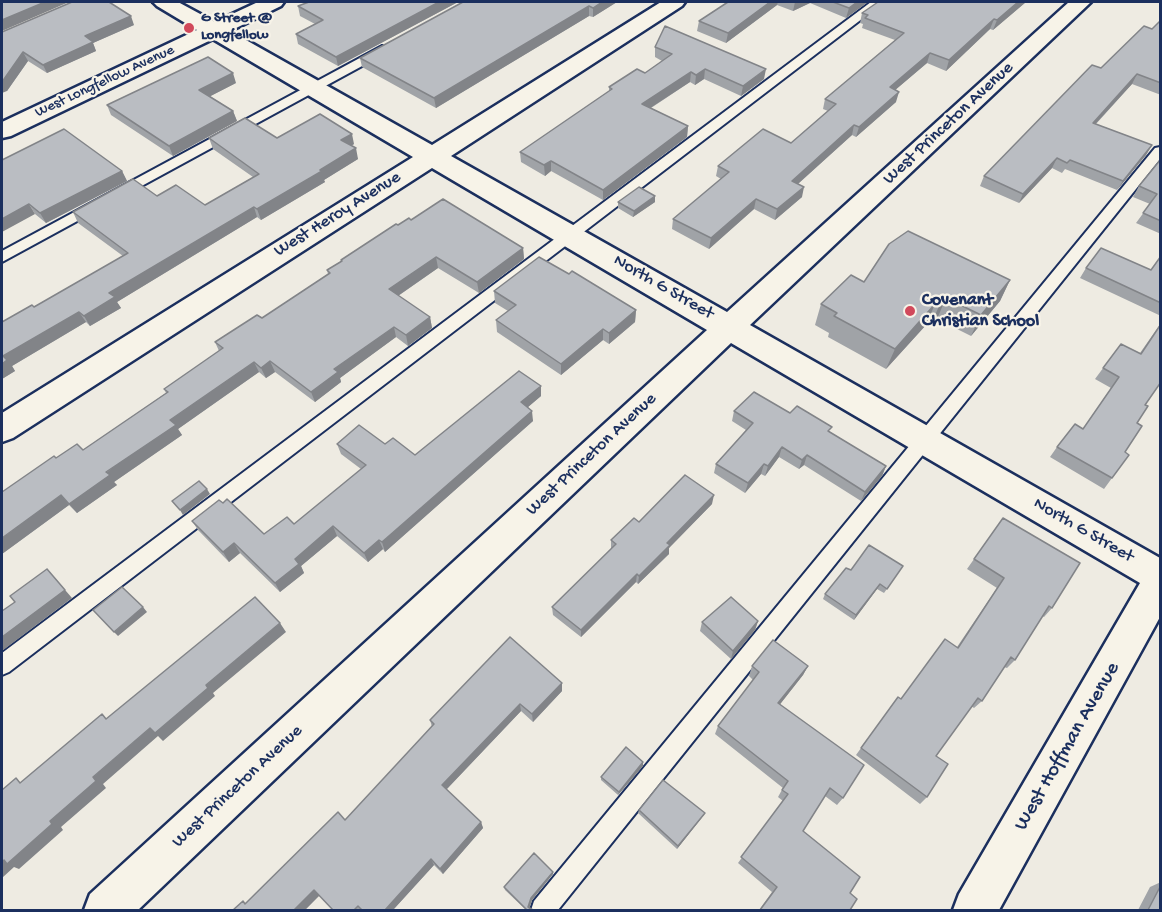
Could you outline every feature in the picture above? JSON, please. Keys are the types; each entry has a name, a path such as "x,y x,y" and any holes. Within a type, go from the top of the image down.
{"street":[{"name":"North G Street","path":"164,2 1161,576"},
{"name":"West Longfellow Avenue","path":"2,131 274,2"},
{"name":"West Heroy Avenue","path":"2,429 675,2"},
{"name":"West Princeton Avenue","path":"106,910 729,327 1082,2"},
{"name":"West Hoffman Avenue","path":"975,910 1161,583"}],"lane":[{"path":"2,665 878,2"},
{"path":"2,256 397,42"},
{"path":"543,910 1161,151"}],"building":[{"path":"2,2 45,2 2,20"},
{"path":"72,2 109,2 131,16 85,36 93,42 43,65 23,52 2,82 2,32"},
{"path":"309,2 439,2 336,57 296,34 323,20 298,6"},
{"path":"463,2 602,2 593,8 589,6 434,98 360,58"},
{"path":"728,2 770,2 728,33 699,21"},
{"path":"833,2 857,2 849,8"},
{"path":"878,2 1018,2 997,20 994,19 949,60 930,53 890,87 899,92 859,127 854,125 792,181 804,187 777,209 756,199 711,238 673,219 729,172 718,166 763,129 791,143 836,104 825,99 904,33 865,18 868,15 862,13"},
{"path":"1161,20 1161,83 1137,74 1093,123 1152,145 1123,181 1070,160 1067,163 1057,158 1023,194 984,176 1092,65 1101,68 1144,26 1152,29"},
{"path":"665,26 766,69 743,86 705,69 696,75 691,72 642,104 688,126 603,190 551,161 544,165 520,152 612,89 609,87 637,69 645,73 672,54 655,47"},
{"path":"208,57 233,73 199,90 233,111 169,146 107,105"},
{"path":"320,114 352,134 341,140 356,148 320,170 322,171 257,209 254,207 109,293 115,297 84,316 79,312 3,356 7,360 2,364 2,322 32,305 34,307 128,253 73,212 133,179 157,196 176,185 205,205 259,174 209,138 245,118 277,138"},
{"path":"64,129 122,171 40,213 29,204 2,219 2,160"},
{"path":"1161,159 1161,221 1143,213 1157,194 1139,186"},
{"path":"639,187 655,196 634,211 618,202"},
{"path":"443,199 523,248 477,282 436,257 389,289 430,317 406,335 394,327 334,369 338,372 311,392 270,361 261,368 254,362 170,420 176,425 106,472 110,475 69,504 61,495 2,538 2,492 54,456 56,458 77,444 83,450 168,392 164,389 223,348 215,342 257,315 262,318 330,273 327,270 341,260 396,224 409,218 411,220"},
{"name":"Covenant Christian School","path":"908,231 1010,280 981,315 946,298 939,306 935,304 895,349 834,316 837,313 821,304 851,275 864,282 889,244"},
{"path":"1101,248 1151,270 1161,256 1161,303 1086,268"},
{"path":"539,257 569,274 572,271 636,310 609,333 603,329 561,364 496,320 516,305 494,291"},
{"path":"1161,324 1161,382 1145,405 1148,406 1137,423 1142,426 1125,452 1129,455 1112,478 1057,447 1075,424 1083,429 1119,377 1103,368 1121,344 1141,354"},
{"path":"519,371 541,386 521,402 532,411 382,542 379,540 364,553 333,526 295,559 299,564 275,583 234,543 223,552 192,521 219,500 223,503 227,499 264,534 287,517 294,524 366,465 337,444 359,425 385,444 393,438 415,455"},
{"path":"754,392 790,413 797,406 832,427 828,431 886,466 865,492 807,455 802,460 782,447 768,466 764,464 748,483 716,464 753,423 734,411"},
{"path":"685,475 714,495 667,543 670,545 639,576 637,574 581,630 552,607 616,544 611,540 634,518 639,522"},
{"path":"199,481 207,489 180,510 172,501"},
{"path":"1003,518 1080,563 1052,608 1049,606 1015,660 1011,657 982,701 978,698 936,756 948,764 927,797 861,748 898,697 901,699 945,639 958,648 1004,578 974,559"},
{"path":"869,545 903,566 887,589 880,584 856,615 825,594 846,568 851,570"},
{"path":"47,569 65,590 2,637 2,611 15,602 10,596"},
{"path":"122,587 143,607 114,632 93,610"},
{"path":"255,597 280,623 206,685 208,688 155,733 150,728 93,777 96,781 50,821 52,824 7,864 4,860 2,862 2,790 16,778 20,783 102,714 106,719"},
{"path":"731,597 758,621 733,651 702,622"},
{"path":"510,637 562,683 532,714 520,704 442,785 481,822 440,869 431,859 385,910 362,910 358,906 354,910 333,910 314,890 294,910 233,910 243,901 245,904 338,812 345,820 434,724 430,720"},
{"path":"773,640 808,666 778,703 864,765 843,798 830,788 803,831 860,877 850,893 857,899 850,910 760,910 777,887 741,857 788,794 782,790 788,781 718,726 759,672 752,666"},
{"path":"626,747 643,762 619,792 601,777"},
{"path":"663,780 705,813 678,846 639,810"},
{"path":"534,853 553,872 531,898 528,907 533,910 527,910 504,887"},
{"path":"1161,885 1161,910 1148,910"}],"place":[{"name":"G Street @ Longfellow","path":"189,28"},
{"name":"Covenant Christian School","path":"910,311"}]}
